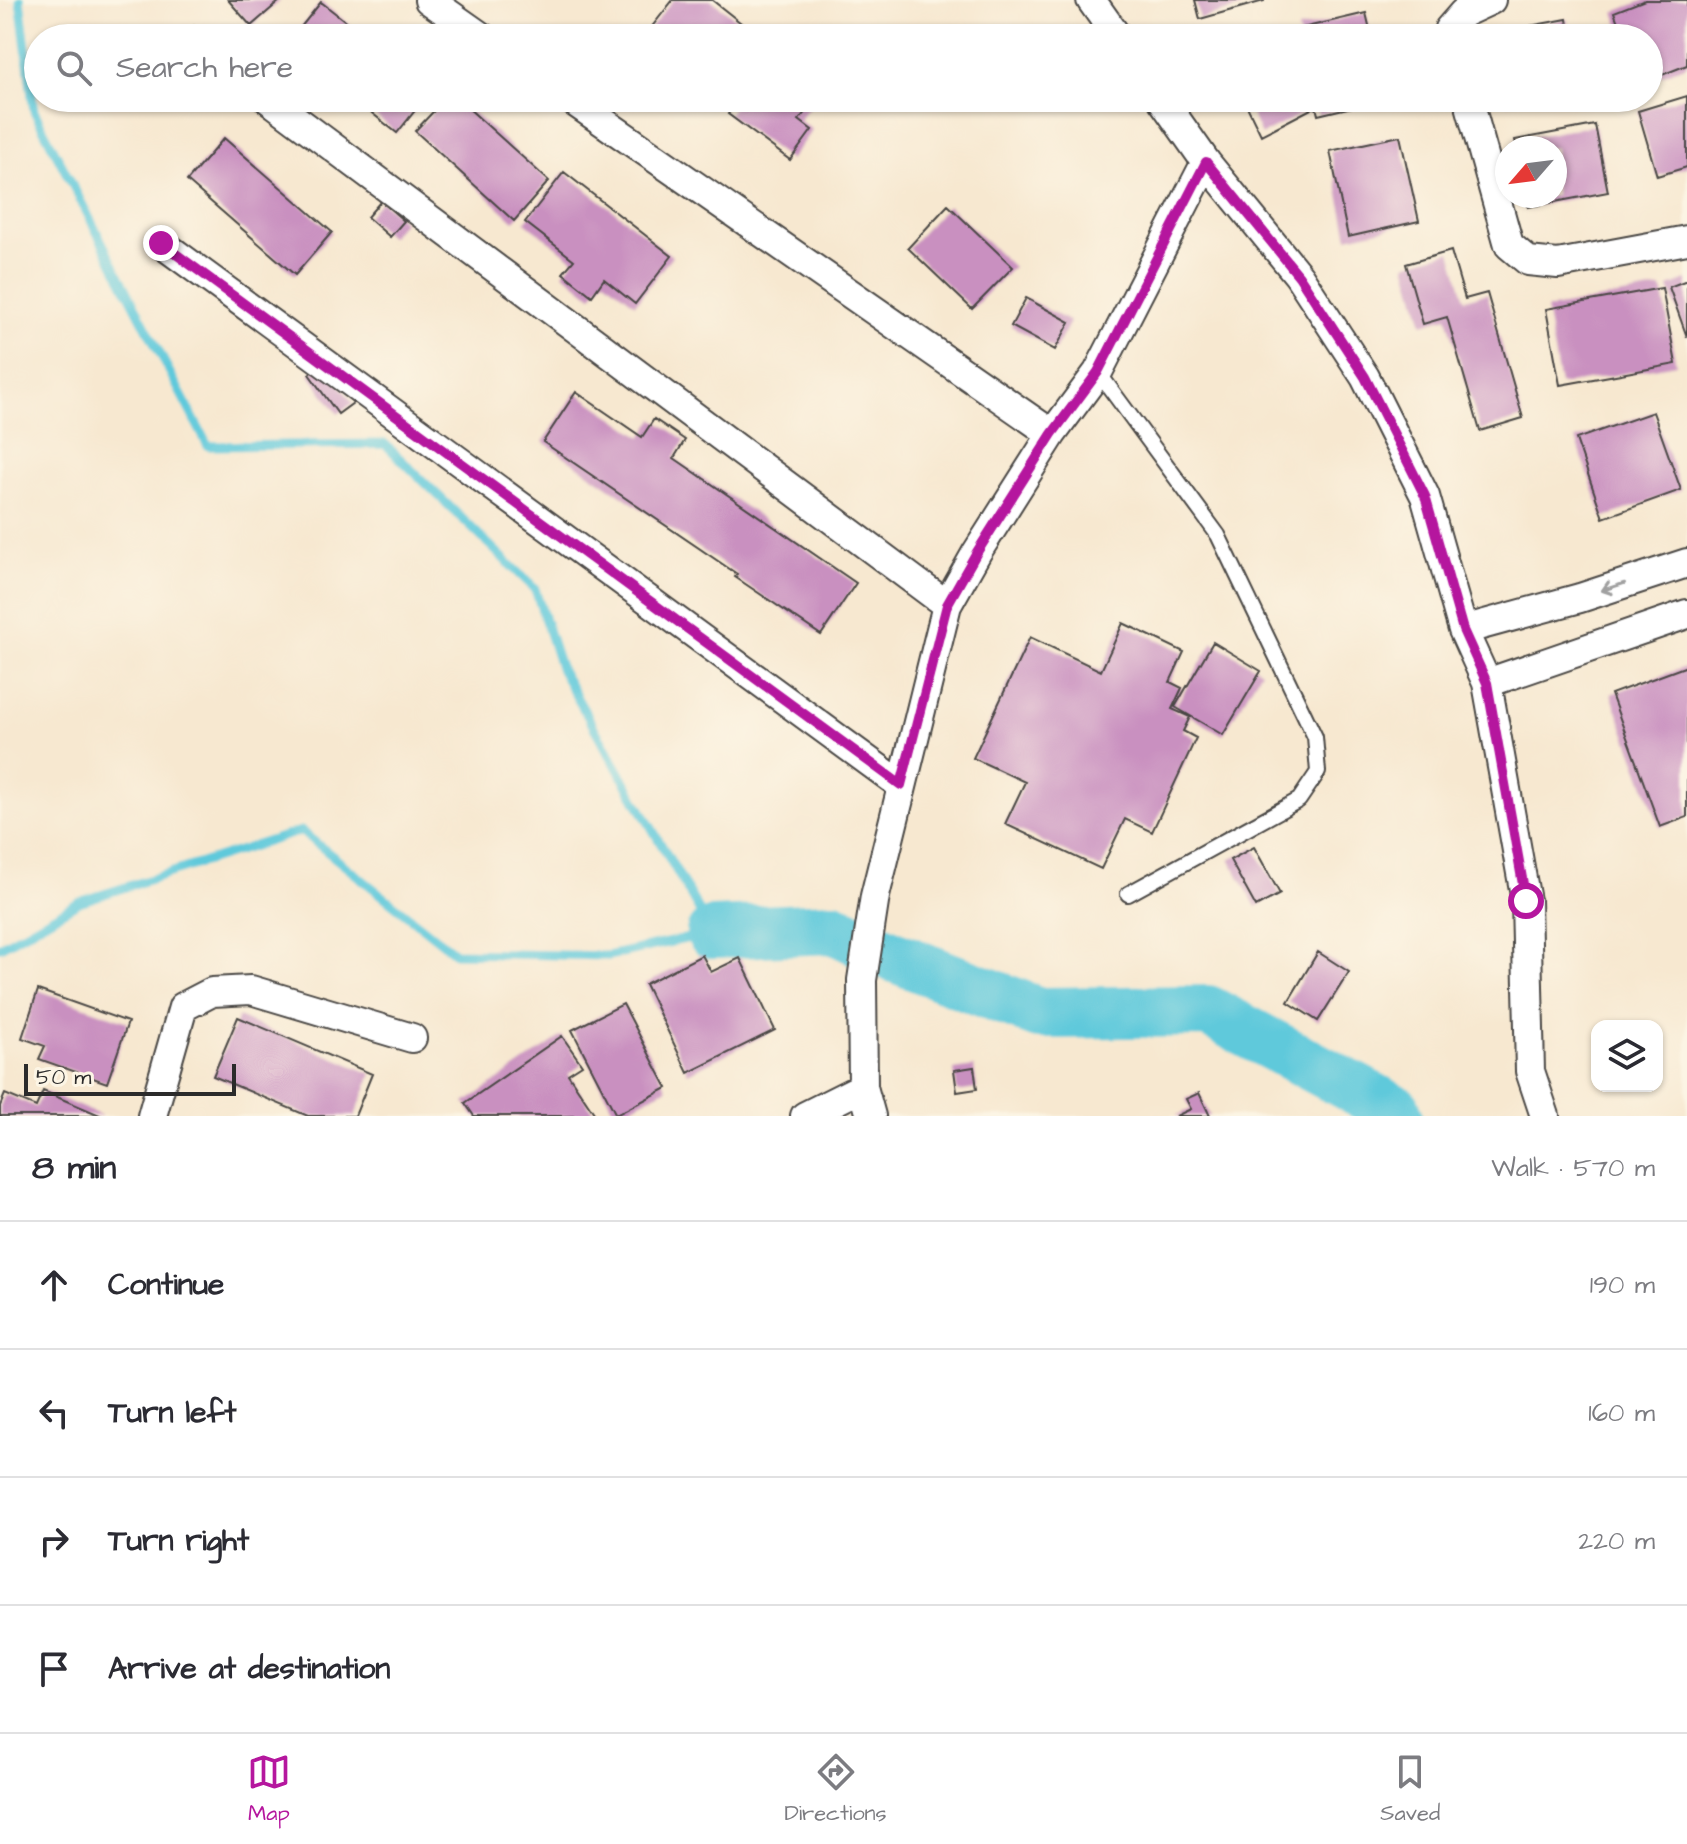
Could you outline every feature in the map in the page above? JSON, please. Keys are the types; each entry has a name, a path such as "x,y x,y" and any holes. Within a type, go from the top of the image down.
{"street":[{"path":"429,0 463,24"},
{"path":"1091,0 1108,24"},
{"path":"1453,24 1463,13 1491,0"},
{"path":"286,112 947,605"},
{"path":"589,112 1052,434"},
{"path":"1171,112 1206,162 1299,276 1365,377 1425,496 1463,630 1487,683 1526,901 1530,1071 1545,1116"},
{"path":"1472,112 1509,245 1528,261 1558,264 1687,240"},
{"path":"871,1116 863,1087 862,980 875,896 947,605 1052,434 1098,372 1206,162"},
{"path":"161,243 901,785"},
{"path":"1463,630 1580,598 1687,563"},
{"path":"1487,683 1687,614"},
{"path":"152,1116 183,1007 212,992 251,990 412,1038"},
{"path":"805,1116 863,1087"}],"lane":[{"path":"1098,372 1218,535 1315,737 1318,772 1299,800 1128,894"}],"building":[{"path":"228,0 281,0 253,24 249,24"},
{"path":"673,0 712,0 742,24 654,24"},
{"path":"1195,0 1264,0 1264,1 1200,19"},
{"path":"1645,0 1687,0 1687,65 1663,74 1663,24 1619,24 1614,12"},
{"path":"321,2 349,24 303,24"},
{"path":"1366,13 1369,24 1319,24"},
{"path":"1567,19 1568,24 1540,24"},
{"path":"1687,96 1687,167 1657,176 1638,112 1663,112 1663,103"},
{"path":"371,112 414,112 397,133"},
{"path":"433,112 473,112 549,181 514,221 415,131"},
{"path":"805,112 799,120 812,130 790,160 728,114"},
{"path":"1250,112 1305,112 1261,135"},
{"path":"1595,125 1608,192 1567,200 1567,136 1536,136"},
{"path":"1400,136 1419,221 1348,237 1330,151"},
{"path":"224,138 332,232 295,275 187,181"},
{"path":"564,172 672,256 635,304 604,279 592,296 563,273 574,260 525,222"},
{"path":"381,201 404,221 390,237 367,217"},
{"path":"948,205 1013,267 972,309 908,248"},
{"path":"1451,251 1465,299 1487,293 1523,418 1480,431 1447,317 1423,324 1406,264"},
{"path":"1687,280 1687,337 1669,287"},
{"path":"1662,288 1676,364 1560,385 1546,309"},
{"path":"1026,298 1070,322 1055,350 1011,326"},
{"path":"324,363 353,403 338,414 309,374"},
{"path":"576,392 642,437 654,419 685,440 674,458 856,583 821,635 543,442"},
{"path":"1653,412 1681,490 1603,518 1576,439"},
{"path":"1123,623 1184,652 1170,682 1182,688 1172,709 1190,717 1183,731 1196,738 1152,832 1125,819 1101,869 1005,824 1025,782 973,758 1030,637 1101,671"},
{"path":"1213,642 1261,671 1223,735 1175,707"},
{"path":"1687,666 1687,817 1660,827 1611,694"},
{"path":"1254,847 1280,894 1256,907 1230,860"},
{"path":"1318,952 1349,972 1318,1021 1288,1002"},
{"path":"702,955 711,972 740,958 775,1030 688,1073 645,984"},
{"path":"38,990 128,1022 107,1083 39,1059 45,1046 22,1038"},
{"path":"623,1004 667,1088 616,1115 572,1030"},
{"path":"238,1017 372,1074 355,1116 308,1116 213,1076"},
{"path":"562,1036 582,1065 568,1074 596,1116 474,1116 465,1103"},
{"path":"974,1067 977,1089 957,1092 954,1070"},
{"path":"43,1091 102,1116 0,1116 5,1094 36,1107"},
{"path":"1199,1093 1210,1116 1176,1116 1191,1109 1186,1099"}],"waterway":[{"path":"20,0 24,32"},
{"path":"0,947 79,902 301,831 455,953 608,956 712,933 561,670 535,589 385,444 208,446 35,112"},
{"path":"712,933 833,928 895,957 1039,1013 1208,1011 1395,1110 1397,1116"}],"route":[{"path":"161,243 901,785 947,605 1052,434 1098,372 1206,162 1299,276 1365,377 1425,496 1463,630 1487,683 1526,901"}]}
